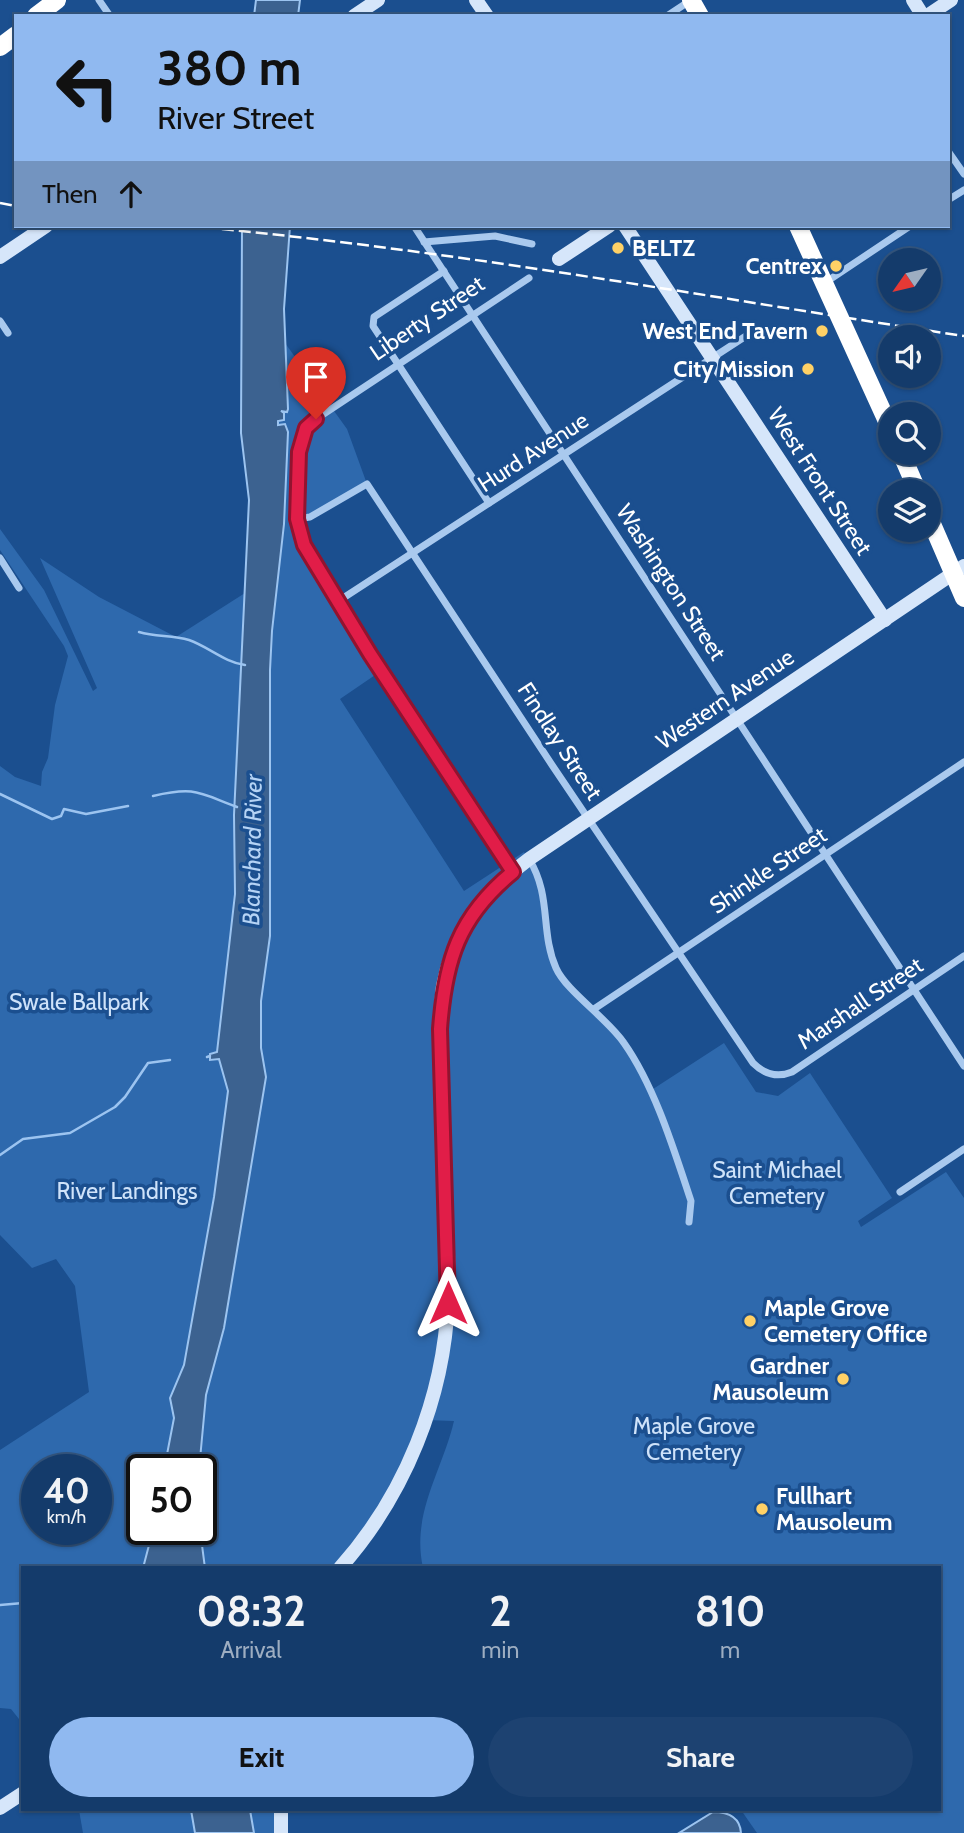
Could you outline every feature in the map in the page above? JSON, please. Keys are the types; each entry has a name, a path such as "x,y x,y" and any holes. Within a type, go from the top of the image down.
{"highway":[{"path":"39,14 57,0"},
{"path":"799,228 878,402"},
{"path":"941,538 959,570 964,598"}],"main road":[{"path":"357,14 378,0"},
{"path":"928,14 951,0"},
{"path":"0,257 43,228"},
{"path":"559,259 605,228"},
{"name":"West Front Street","path":"626,228 885,620"},
{"name":"Western Avenue","path":"342,1566 376,1522 400,1481 417,1442 434,1388 448,1303 440,1029 443,987 451,958 470,919 492,890 529,859 959,570"},
{"path":"0,1808 21,1794"},
{"path":"281,1811 281,1833"}],"street":[{"path":"670,14 691,0"},
{"path":"950,154 964,174"},
{"name":"Washington Street","path":"415,228 964,1066"},
{"path":"825,284 907,228"},
{"path":"424,242 495,236 532,244"},
{"path":"444,271 374,317 373,326 489,503"},
{"name":"Liberty Street","path":"297,519 297,474 301,439 306,428 529,278"},
{"path":"0,321 8,333"},
{"name":"Hurd Avenue","path":"337,602 749,334"},
{"name":"Findlay Street","path":"297,519 310,517 367,484 678,953 754,1063 763,1071 775,1075"},
{"path":"297,519 304,545 337,602 513,872"},
{"path":"0,558 19,588"},
{"name":"Shinkle Street","path":"594,1009 964,762"},
{"path":"529,859 540,878 555,967 565,981 623,1040 650,1091 691,1201 689,1222"},
{"name":"Marshall Street","path":"775,1075 792,1072 964,956"},
{"path":"900,1192 964,1149"}],"green space":[{"path":"285,343 347,429 367,484 298,525 302,540 381,671 340,699 464,891 524,852 537,873 550,950 558,972 611,1026 650,1091 724,1043 756,1092 778,1096 810,1073 892,1198 858,1221 861,1227 946,1172 964,1198 964,1833 757,1833 742,1811 941,1811 941,1566 423,1566 420,1548 424,1511 454,1421 426,1420 388,1502 340,1566 21,1566 21,1722 11,1709 0,1708 0,1450 89,1392 75,1286 56,1259 32,1268 0,1235 0,766 15,777 41,786 42,772 48,758 55,705 68,656 0,550 0,529 44,590 93,691 97,688 40,558 99,597 176,637 245,593 255,591"},
{"path":"79,1811 191,1811 195,1833 83,1833"},
{"path":"219,1811 281,1811 281,1833 223,1833"}],"water":[{"path":"256,0 300,0 298,14 254,14"},
{"name":"Blanchard River","path":"242,228 290,228 284,309 288,409 287,412 281,411 284,413 284,420 278,421 278,425 285,424 288,432 284,524 270,670 270,936 261,1001 261,1048 266,1077 224,1328 206,1395 200,1454 167,1454 174,1418 170,1398 184,1365 214,1197 228,1091 219,1059 210,1060 210,1054 217,1052 235,894 234,815 249,500 241,433"},
{"path":"149,1545 202,1545 205,1566 144,1566"},
{"path":"191,1811 250,1811 254,1833 195,1833"},
{"path":"713,1812 724,1813 736,1819 741,1833 679,1833"}],"waterway":[{"path":"139,632 189,640 230,661 245,665"},
{"path":"153,796 188,791 237,807"},
{"path":"0,794 52,819 61,816 64,809 86,814 128,806"},
{"path":"0,1155 23,1139 70,1133 115,1107 148,1063 170,1060"},
{"path":"0,1605 21,1603"}],"railway":[{"path":"0,203 14,206"},
{"path":"208,228 383,247 964,336"}],"place":[{"name":"BELTZ","path":"618,248"},
{"name":"Centrex","path":"836,266"},
{"name":"West End Tavern","path":"822,331"},
{"name":"City Mission","path":"808,369"},
{"name":"Maple Grove Cemetery Office","path":"750,1321"},
{"name":"Gardner Mausoleum","path":"843,1379"},
{"name":"Fullhart Mausoleum","path":"762,1509"}],"route":[{"path":"316,419 306,428 299,452 297,519 304,545 370,654 513,872 492,890 470,919 451,958 443,987 440,1029 448,1303"}],"park label":[{"name":"Swale Ballpark","path":"79,1002"},
{"name":"Saint Michael Cemetery","path":"777,1183"},
{"name":"River Landings","path":"127,1191"},
{"name":"Maple Grove Cemetery","path":"694,1439"}]}
